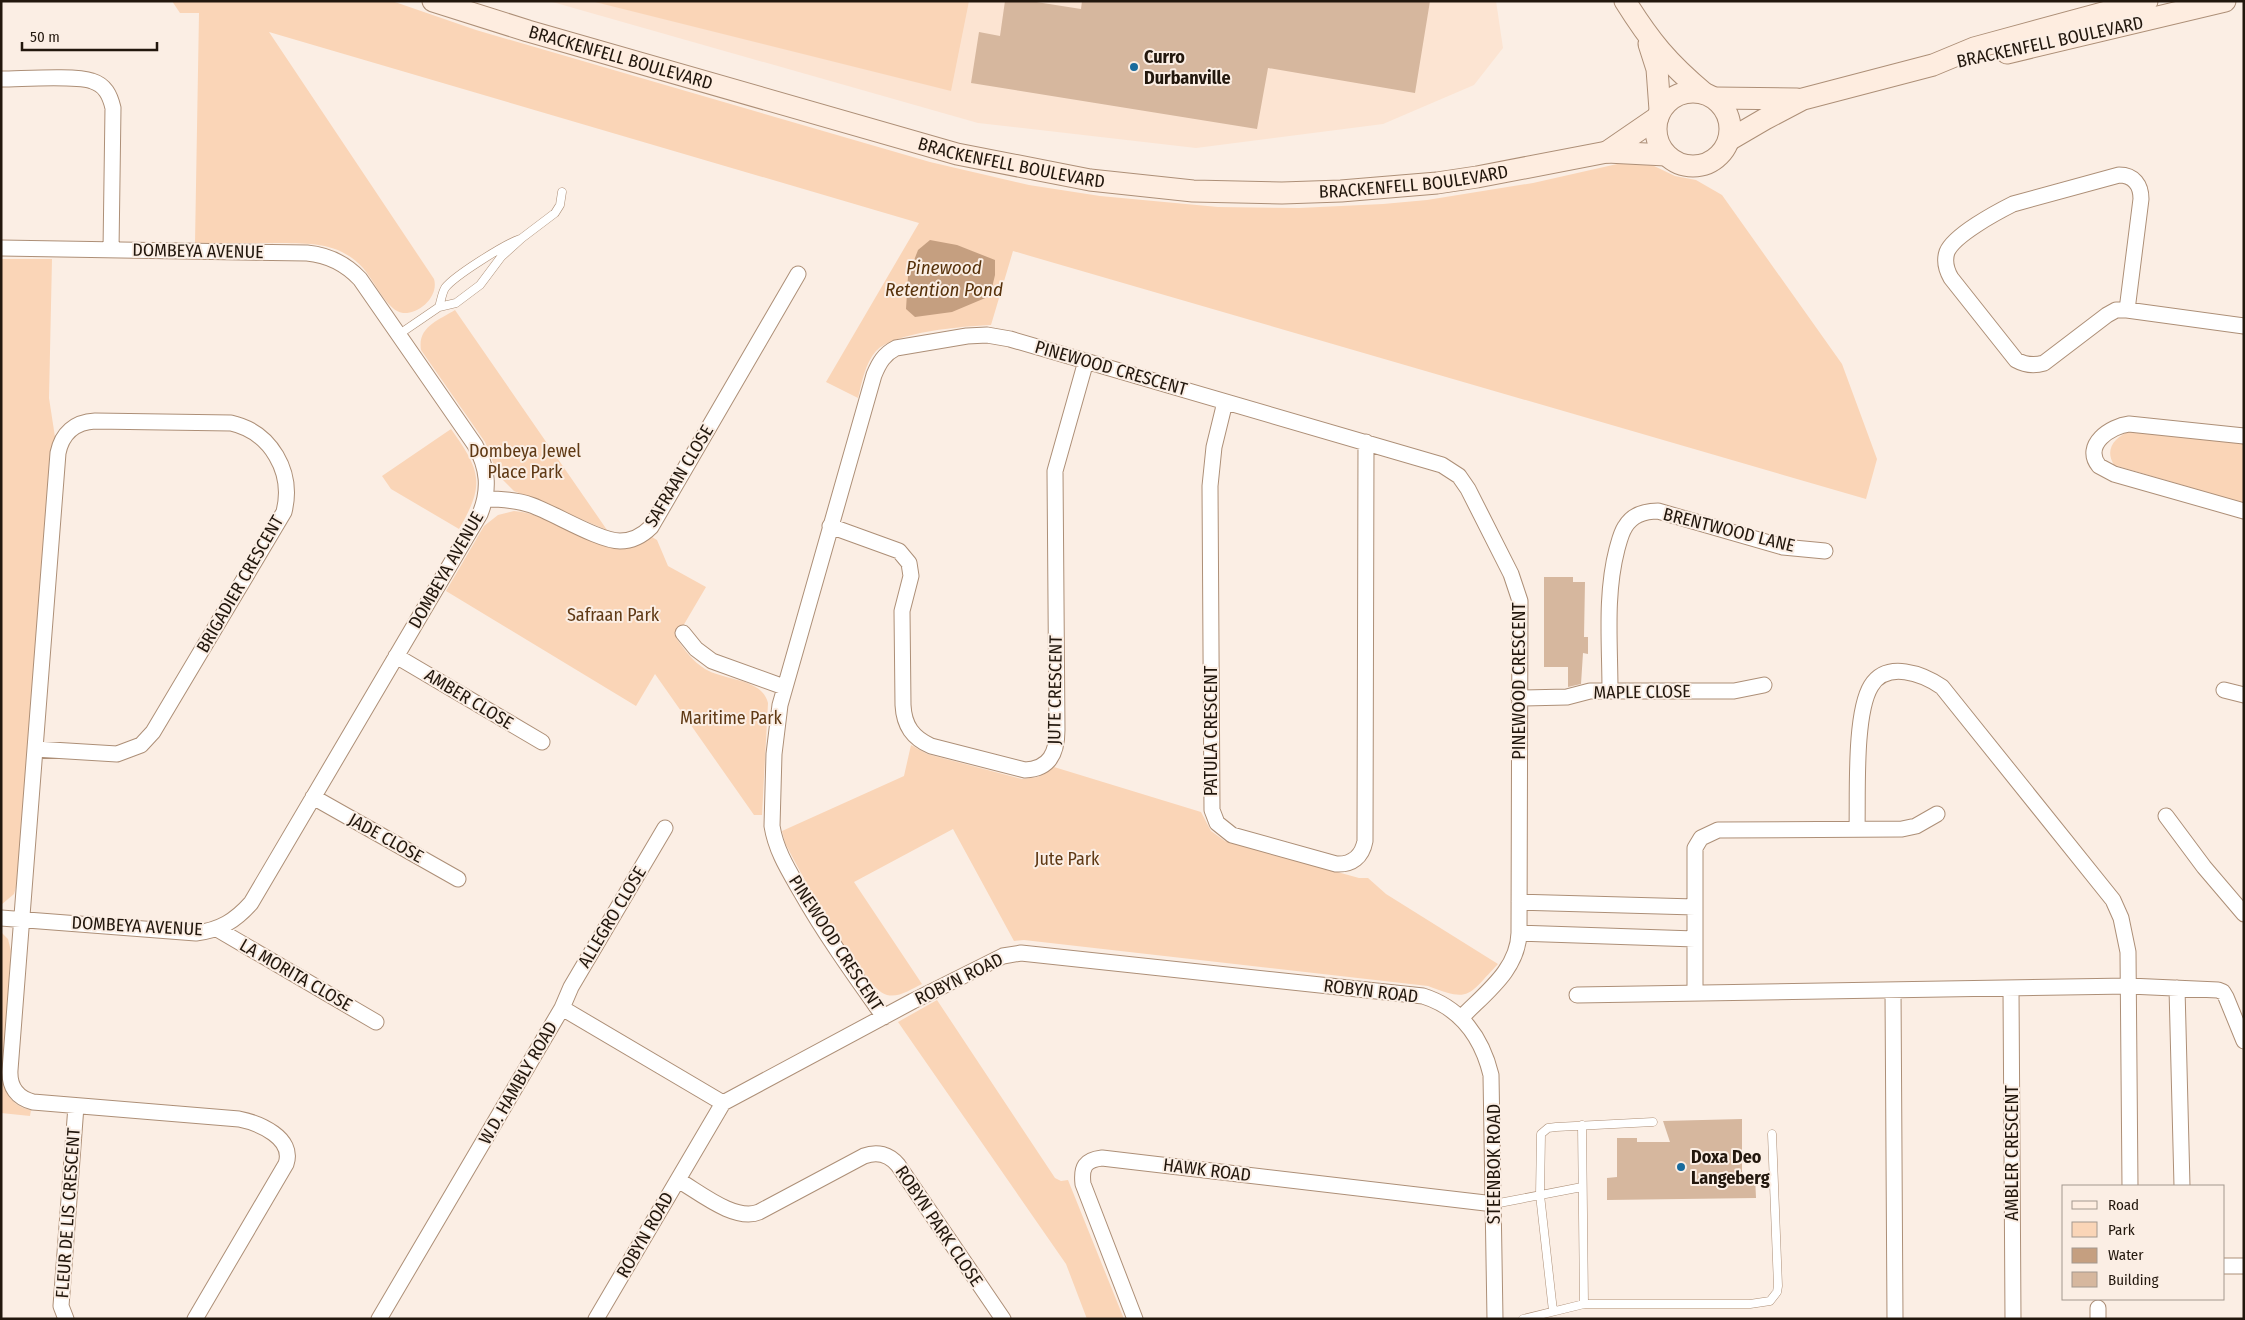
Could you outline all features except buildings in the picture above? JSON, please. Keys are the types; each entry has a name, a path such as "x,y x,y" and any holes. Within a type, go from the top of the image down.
{"street":[{"name":"BRACKENFELL BOULEVARD","path":"433,1 528,31 957,154 1099,181 1193,191 1282,193 1341,191 1461,180 1527,169 1607,152 1666,155"},
{"path":"1626,1 1647,36 1679,72 1724,107 1730,119 1731,132 1721,154 1712,162 1700,166 1688,166 1676,162 1666,155 1659,145 1656,133 1659,114 1657,69 1647,36"},
{"name":"BRACKENFELL BOULEVARD","path":"1729,140 1803,99 1933,65 1974,48 2147,1"},
{"name":"BRACKENFELL BOULEVARD","path":"1933,65 1976,60 2225,1"},
{"path":"1,79 85,79 100,85 109,94 113,108 111,250"},
{"path":"1659,114 1669,100 1680,94 1692,91 1710,95"},
{"name":"BRACKENFELL BOULEVARD","path":"1710,95 1803,99"},
{"name":"BRACKENFELL BOULEVARD","path":"1607,152 1659,114"},
{"path":"2127,310 2141,198 2137,182 2124,175 2014,204 1954,243 1946,255 1946,263 1951,278 2016,360 2024,364 2044,363 2111,312 2127,310 2244,326"},
{"name":"DOMBEYA AVENUE","path":"1,248 307,253 327,256 345,265 356,275 481,455 487,479 486,499 480,514 250,903 231,922 217,929 196,933 1,918"},
{"name":"SAFRAAN CLOSE","path":"486,499 506,499 530,504 612,540 627,541 640,536 651,527 798,274"},
{"name":"PINEWOOD CRESCENT","path":"884,1017 823,931 782,859 774,840 772,826 774,754 778,716 784,686 874,375 888,352 905,346 967,336 987,335 1010,339 1366,442 1442,465 1459,476 1468,489 1512,574 1518,592 1520,933 1516,954 1509,969 1461,1018"},
{"name":"JUTE CRESCENT","path":"830,526 899,551 909,562 911,576 902,611 903,705 904,720 911,733 931,746 1025,770 1032,770 1046,764 1056,749 1057,735 1055,471 1086,361"},
{"name":"PATULA CRESCENT","path":"1225,402 1214,447 1210,486 1212,810 1217,823 1232,835 1344,864 1357,858 1365,841 1366,442"},
{"name":"BRIGADIER CRESCENT","path":"22,920 35,749 58,453 63,437 74,426 95,421 231,423 241,425 256,434 283,467 287,493 284,512 153,732 141,746 117,754 35,749"},
{"path":"2244,436 2129,424 2115,427 2106,433 2098,442 2094,453 2099,466 2114,474 2244,512"},
{"name":"BRENTWOOD LANE","path":"1610,691 1609,592 1611,571 1624,527 1638,515 1647,511 1658,511 1783,546 1825,551"},
{"path":"683,634 696,649 712,661 784,686"},
{"name":"AMBER CLOSE","path":"396,656 542,742"},
{"path":"1857,829 1860,720 1871,685 1893,672 1917,674 1930,679 1942,687 2113,900 2126,936 2130,1185"},
{"name":"MAPLE CLOSE","path":"1519,698 1567,697 1590,692 1610,691 1734,691 1764,685"},
{"path":"2224,690 2244,696"},
{"name":"JADE CLOSE","path":"313,797 458,879"},
{"path":"1695,993 1695,848 1701,838 1709,832 1718,830 1902,829 1916,826 1937,814"},
{"path":"2166,816 2204,867 2244,914"},
{"name":"ALLEGRO CLOSE","path":"562,1008 571,987 665,828"},
{"path":"1519,902 1695,907"},
{"name":"FLEUR DE LIS CRESCENT","path":"22,920 9,1076 16,1093 26,1101 239,1118 260,1125 284,1142 289,1153 286,1164 195,1319"},
{"name":"LA MORITA CLOSE","path":"217,929 376,1022"},
{"path":"1520,933 1695,939"},
{"name":"ROBYN ROAD","path":"596,1319 723,1104 884,1017 1003,956 1021,953 1423,996 1441,1003 1461,1018"},
{"path":"1577,995 2128,986 2218,990 2223,992 2244,1041"},
{"name":"AMBLER CRESCENT","path":"2011,988 2013,1319"},
{"path":"2177,988 2182,1185"},
{"path":"1893,990 1895,1319"},
{"name":"W.D. HAMBLY ROAD","path":"379,1319 562,1008 723,1104"},
{"name":"STEENBOK ROAD","path":"1461,1018 1480,1043 1491,1075 1495,1319"},
{"name":"FLEUR DE LIS CRESCENT","path":"66,1319 61,1306 76,1106"},
{"name":"ROBYN PARK CLOSE","path":"678,1180 732,1212 748,1215 759,1212 864,1156 876,1153 886,1155 898,1165 1003,1319"},
{"name":"HAWK ROAD","path":"1135,1319 1083,1184 1083,1166 1094,1159 1102,1158 1494,1204"},
{"path":"2225,1266 2244,1266"}],"lane":[{"path":"398,335 439,306 456,303 480,285 500,257 555,213 560,205 562,192"},
{"path":"439,306 445,288 510,242 522,238"},
{"path":"1553,1311 1540,1195 1541,1134 1548,1128 1653,1122"},
{"path":"1582,1125 1584,1304"},
{"path":"1523,1319 1584,1304 1750,1304 1770,1301 1777,1292 1778,1286 1772,1134"},
{"path":"1494,1204 1582,1187"}],"shaded area":[{"name":"Curro Durbanville","path":"549,1 1496,1 1503,48 1474,85 1383,124 1196,148 978,123"}],"green space":[{"path":"172,1 392,1 476,30 930,162 1029,185 1100,196 1218,207 1299,208 1383,204 1427,200 1533,183 1626,162 1652,165 1675,176 1696,180 1722,195 1842,364 1877,459 1866,499 1013,251 991,325 930,331 885,344 876,351 869,362 864,373 858,398 826,382 919,223 269,32 434,279 434,292 427,303 409,313 403,313 397,311 386,301 359,264 348,255 333,248 306,244 195,243 199,13 180,13"},
{"path":"591,1 969,1 951,91"},
{"path":"1,259 52,259 49,398 55,437 50,457 17,884 14,894 1,905"},
{"name":"Dombeya Jewel Place Park","path":"455,310 607,530 514,491 498,475 485,442 421,350 422,335 430,325"},
{"path":"451,429 468,455 476,477 473,500 459,529 391,489 382,476"},
{"path":"2130,431 2244,444 2244,503 2114,465 2110,454 2113,444"},
{"name":"Safraan Park","path":"514,511 531,514 601,544 619,548 636,546 652,537 657,540 668,566 706,587 676,638 692,659 700,666 713,673 751,684 764,695 768,703 762,815 754,815 655,674 636,706 446,591 484,526 498,515"},
{"name":"Jute Park","path":"911,745 927,754 1022,779 1038,777 1054,767 1201,812 1211,831 1225,841 1359,878 1368,878 1386,894 1498,964 1474,989 1461,995 1428,986 1024,940 1014,941 953,829 854,882 922,984 900,994 887,995 876,988 862,973 847,951 803,877 785,843 782,831 904,776"},
{"path":"1,932 8,939 11,951 2,1080 12,1100 25,1109 31,1110 30,1116 1,1113"},
{"path":"937,1000 1055,1178 1061,1181 1068,1180 1124,1319 1087,1319 1066,1264 898,1022"}],"water":[{"name":"Pinewood Retention Pond","path":"930,240 957,245 995,260 995,275 990,296 952,312 915,317 906,309 908,276 918,250"}],"place":[{"name":"Curro Durbanville","path":"1134,67"},
{"name":"Doxa Deo Langeberg","path":"1681,1167"}],"park label":[{"name":"Maritime Park","path":"731,718"}]}
